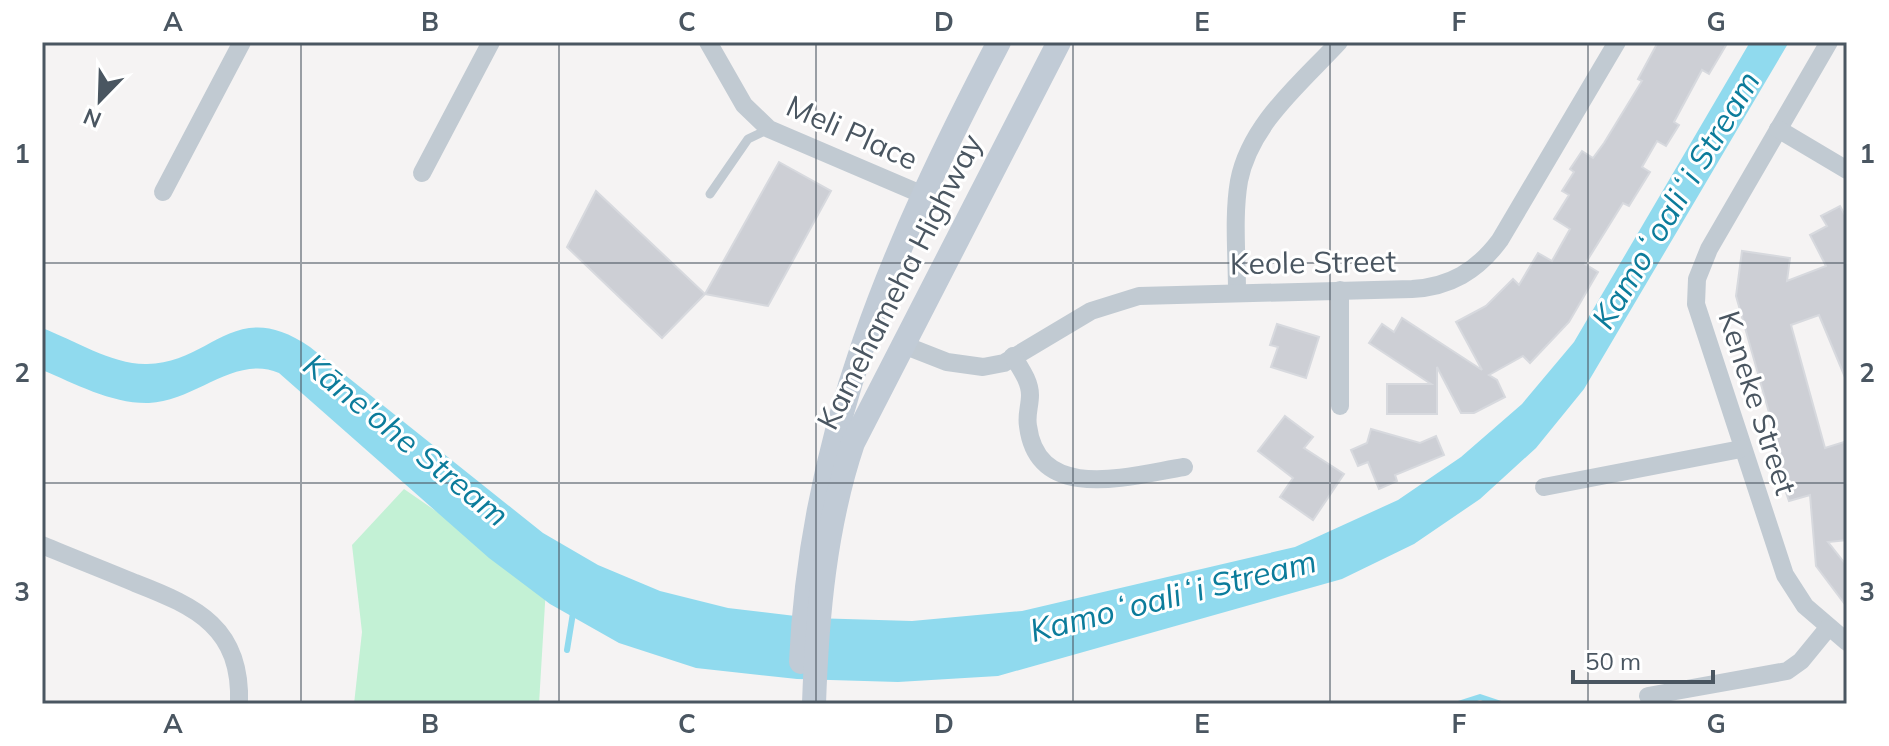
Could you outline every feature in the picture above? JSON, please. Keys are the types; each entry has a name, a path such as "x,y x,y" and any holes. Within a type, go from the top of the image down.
{"main road":[{"name":"Kamehameha Highway","path":"807,697 812,604 827,459 869,320 921,194 999,42"},
{"name":"Kamehameha Highway","path":"812,604 843,472 865,415 1059,42"},
{"path":"869,320 901,344"}],"street":[{"path":"163,192 242,42"},
{"path":"422,173 491,42"},
{"name":"Meli Place","path":"708,42 744,105 769,129 921,194"},
{"path":"1237,292 1238,192 1250,148 1267,120 1339,42"},
{"name":"Keole Street","path":"901,344 947,362 973,367 1004,363 1091,311 1121,300 1158,293 1426,288 1454,280 1479,264 1500,240 1617,42"},
{"name":"Keneke Street","path":"1829,42 1709,249 1697,279 1698,316 1785,575 1805,606 1847,642"},
{"path":"1778,129 1847,170"},
{"path":"1340,290 1340,406"},
{"path":"1013,356 1029,386 1030,436 1040,457 1059,473 1095,481 1184,467"},
{"path":"1544,487 1741,449"},
{"path":"42,545 178,600 203,615 230,650 238,678 239,704"},
{"path":"1648,696 1779,674 1801,661 1828,628"}],"lane":[{"path":"710,194 748,139 769,129"}],"green space":[{"path":"404,489 546,587 539,704 354,704 362,632 352,545"}],"water":[{"path":"1750,42 1789,42 1584,389 1536,448 1480,499 1414,544 1342,579 998,676 898,682 797,679 696,668 619,643 550,604 489,558 279,373 247,369 183,395 149,403 108,397 42,370 42,328 107,356 147,364 170,361 243,329 262,328 284,333 310,347 543,533 598,565 660,591 728,608 812,618 912,621 1022,611 1295,547 1398,500 1461,457 1522,404 1574,342"}],"building":[{"path":"1658,42 1728,42 1709,74 1702,70 1674,122 1679,125 1666,146 1657,141 1642,167 1650,172 1629,206 1623,203 1585,264 1598,272 1569,322 1530,363 1523,356 1489,375 1497,380 1505,397 1474,413 1461,413 1437,367 1437,414 1387,414 1387,384 1431,384 1369,343 1382,324 1394,332 1402,318 1482,370 1456,322 1486,306 1513,279 1519,285 1538,253 1552,261 1570,229 1554,219 1569,195 1562,191 1574,172 1570,169 1582,151 1593,158 1604,143 1642,81 1638,79"},
{"path":"779,162 831,191 768,306 705,294"},
{"path":"596,191 705,294 662,338 567,247"},
{"path":"1840,206 1847,219 1847,382 1819,315 1791,325 1825,448 1847,441 1847,540 1828,542 1847,566 1847,607 1816,566 1810,495 1789,501 1776,464 1783,462 1736,296 1742,251 1790,258 1787,281 1826,266 1810,235 1827,226 1821,216"},
{"path":"1277,324 1319,337 1306,378 1271,367 1278,347 1270,345"},
{"path":"1285,416 1313,437 1304,448 1344,474 1313,520 1280,497 1293,478 1258,451"},
{"path":"1371,429 1420,443 1436,436 1444,455 1395,475 1397,481 1379,489 1368,462 1358,466 1351,450 1367,443"}],"waterway":[{"path":"567,650 573,613"},
{"path":"1458,704 1480,697 1501,704"}],"water label":[{"name":"Kamoʻoaliʻi Stream","path":"1676,200"},
{"name":"Kāne'ohe Stream","path":"406,440"},
{"name":"Kamoʻoaliʻi Stream","path":"1173,596"}]}
